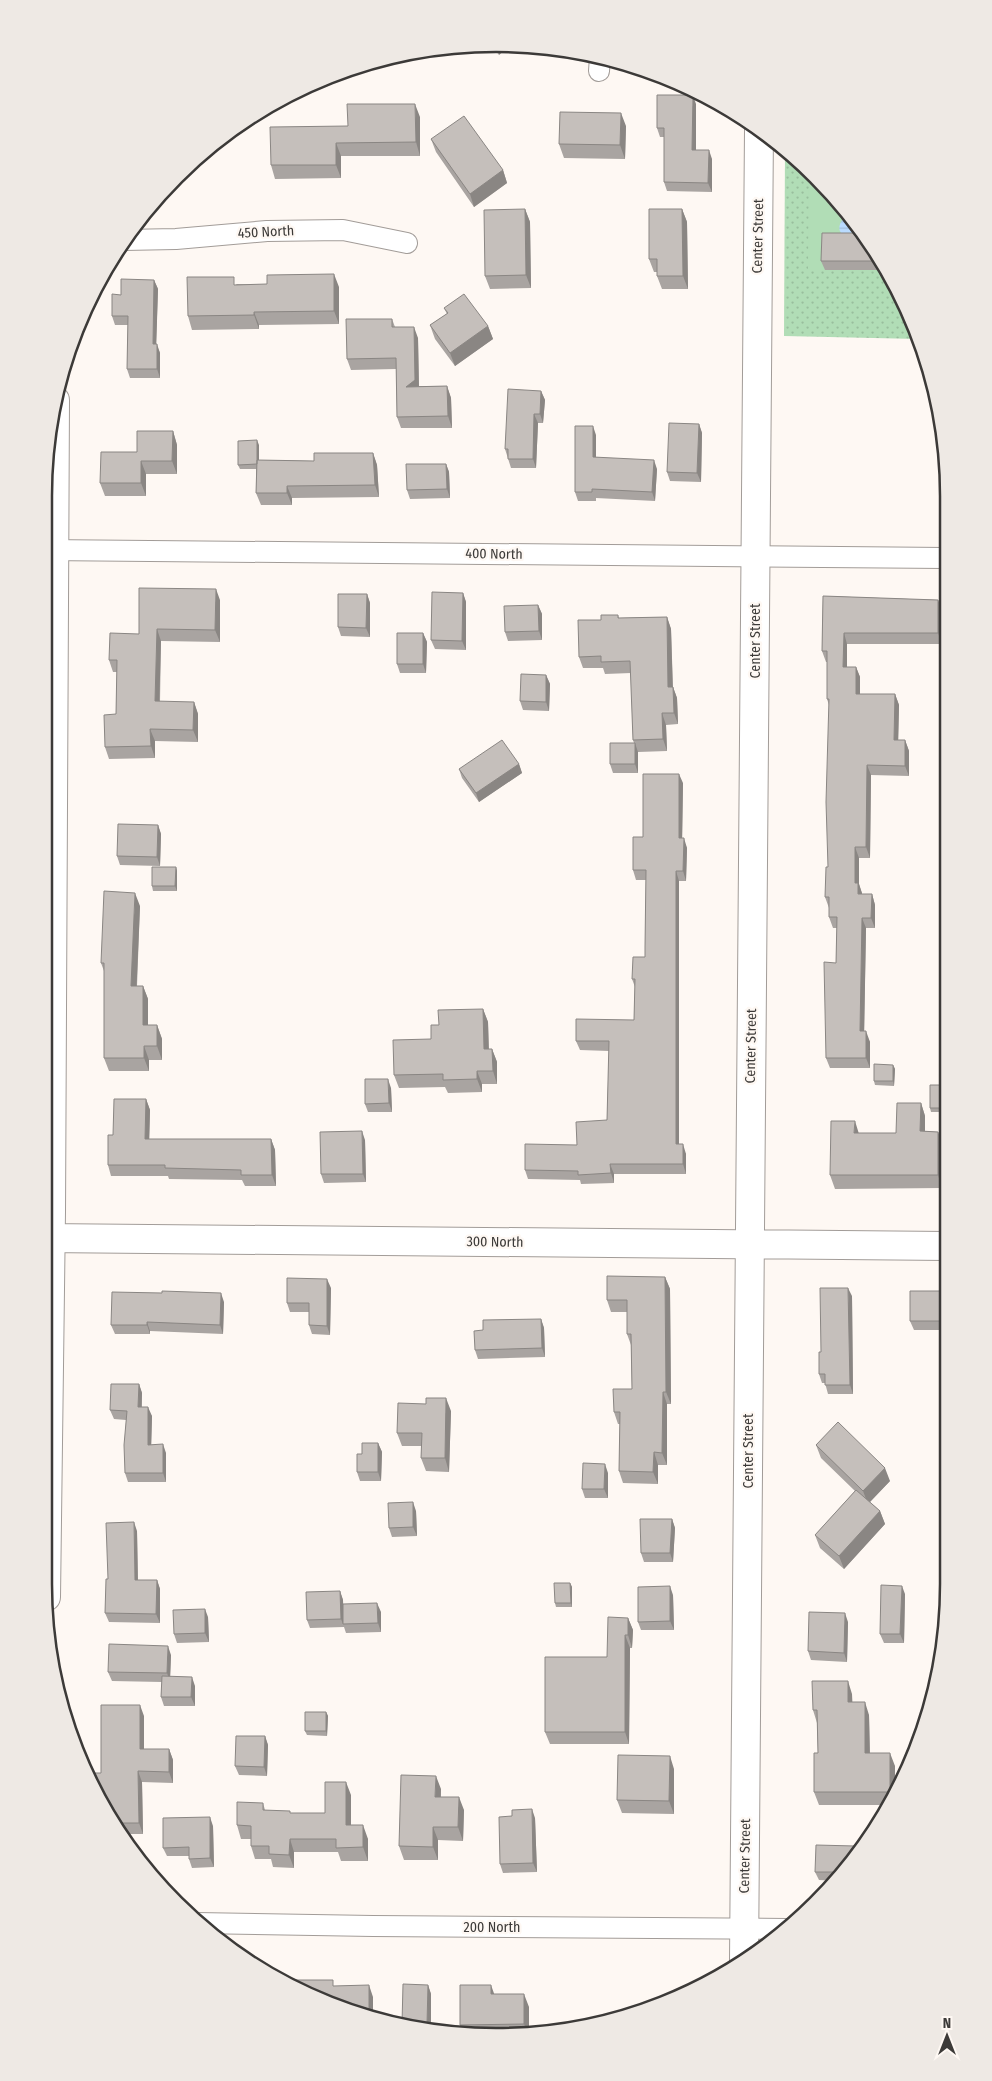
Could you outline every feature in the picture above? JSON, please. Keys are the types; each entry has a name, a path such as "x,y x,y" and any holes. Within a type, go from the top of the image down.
{"street":[{"name":"Center Street","path":"744,1953 759,139"},
{"name":"450 North","path":"134,240 176,239 267,231 343,230 407,243"},
{"name":"400 North","path":"52,550 940,558"},
{"name":"300 North","path":"52,1238 940,1246"},
{"name":"200 North","path":"210,1923 776,1929"}],"green space":[{"path":"785,160 810,182 848,226 865,250 894,300 911,339 784,336"},
{"path":"809,181 848,226 878,270 808,270"}],"water":[{"path":"842,221 853,234 845,235 840,231 839,228"}],"building":[{"path":"657,95 686,95 693,99 692,150 709,150 708,183 664,182 664,128 657,128"},
{"path":"347,104 415,104 416,142 336,143 336,165 271,165 270,127 348,126"},
{"path":"560,112 621,113 620,145 559,144"},
{"path":"464,116 503,170 470,194 431,139"},
{"path":"525,209 526,275 485,276 484,210"},
{"path":"649,209 682,209 683,276 657,276 657,259 649,259"},
{"path":"822,233 853,233 872,261 821,261"},
{"path":"334,274 334,311 254,312 254,315 188,316 187,277 234,277 234,285 267,284 267,275"},
{"path":"121,279 154,280 153,344 157,344 157,369 127,369 128,316 112,316 112,294 121,295"},
{"path":"464,294 488,326 450,353 430,325 448,313 444,308"},
{"path":"346,319 392,319 392,327 414,327 415,380 406,387 447,386 448,416 397,417 396,358 347,359"},
{"path":"508,389 541,391 540,414 534,414 533,459 508,459 508,449 505,449"},
{"path":"669,423 699,424 697,473 667,472"},
{"path":"575,426 593,426 593,457 654,460 652,492 592,489 592,492 575,492"},
{"path":"137,431 173,431 172,461 141,461 141,483 100,483 101,452 137,452"},
{"path":"257,440 257,464 238,465 238,441"},
{"path":"314,453 373,453 375,485 287,486 287,493 256,493 257,460 314,461"},
{"path":"406,464 446,464 447,489 407,490"},
{"path":"139,588 216,589 215,630 157,629 155,701 194,702 193,730 150,729 151,746 105,747 104,715 116,714 117,660 109,660 110,633 139,634"},
{"path":"432,592 463,593 462,641 431,640"},
{"path":"338,594 367,594 366,628 338,627"},
{"path":"823,596 938,600 938,633 844,633 843,667 856,667 856,694 895,694 894,740 905,740 905,766 867,765 866,847 855,847 855,883 858,883 858,894 872,894 871,918 862,918 860,1031 866,1031 866,1058 826,1058 824,962 836,963 837,917 829,917 829,897 825,897 826,867 828,867 826,802 829,699 827,699 827,651 822,651"},
{"path":"538,605 539,631 505,632 504,606"},
{"path":"601,615 618,615 618,618 667,617 668,687 673,687 674,713 662,713 663,739 633,740 630,661 601,662 601,656 579,657 578,620 601,620"},
{"path":"397,633 423,633 423,664 397,664"},
{"path":"521,674 546,675 546,702 520,701"},
{"path":"502,740 519,764 476,793 459,769"},
{"path":"610,743 635,743 635,764 610,764"},
{"path":"643,774 679,774 679,838 684,838 683,871 676,871 676,1144 683,1144 683,1164 610,1164 611,1173 578,1175 578,1171 525,1170 525,1144 577,1145 576,1122 607,1120 609,1041 576,1041 576,1019 634,1020 635,979 632,979 633,957 645,957 646,870 633,870 633,837 643,837"},
{"path":"118,824 158,825 157,857 117,856"},
{"path":"152,867 176,867 175,886 152,886"},
{"path":"104,891 135,893 131,986 143,986 143,1025 157,1025 157,1046 144,1046 144,1058 104,1058 104,963 101,963"},
{"path":"483,1009 484,1049 492,1049 493,1071 477,1071 477,1079 443,1080 443,1074 394,1075 393,1040 431,1039 431,1025 439,1025 438,1010"},
{"path":"874,1064 893,1065 893,1081 874,1081"},
{"path":"365,1079 388,1079 389,1103 365,1104"},
{"path":"930,1085 940,1085 940,1108 930,1108"},
{"path":"114,1099 146,1099 145,1139 271,1139 272,1175 241,1175 241,1170 165,1168 165,1165 108,1165 108,1135 113,1135"},
{"path":"897,1103 921,1103 920,1131 938,1132 938,1175 830,1175 831,1121 855,1121 854,1133 896,1133"},
{"path":"362,1131 363,1174 321,1174 320,1132"},
{"path":"607,1276 665,1277 666,1392 663,1392 662,1453 654,1452 653,1472 619,1471 620,1412 614,1412 613,1389 632,1389 631,1334 627,1334 627,1300 607,1300"},
{"path":"287,1278 327,1279 327,1326 309,1325 309,1303 287,1303"},
{"path":"820,1288 848,1288 850,1385 825,1385 825,1374 819,1374 819,1352 821,1352"},
{"path":"162,1291 221,1293 220,1325 147,1322 147,1325 111,1325 112,1292 162,1293"},
{"path":"910,1291 940,1291 940,1321 910,1321"},
{"path":"541,1319 542,1348 475,1350 474,1331 483,1330 483,1320"},
{"path":"111,1384 139,1384 138,1407 148,1407 148,1445 163,1444 163,1473 125,1473 124,1445 127,1411 110,1410"},
{"path":"426,1398 446,1398 445,1458 421,1458 422,1433 397,1433 398,1403 426,1404"},
{"path":"838,1422 885,1468 863,1491 816,1445"},
{"path":"362,1443 378,1443 378,1472 357,1472 357,1454 362,1454"},
{"path":"583,1463 605,1464 604,1489 582,1489"},
{"path":"856,1490 880,1511 839,1556 815,1535"},
{"path":"413,1502 413,1527 389,1528 388,1503"},
{"path":"640,1519 672,1519 670,1553 641,1553"},
{"path":"134,1522 135,1580 157,1580 156,1614 105,1613 106,1579 108,1579 106,1523"},
{"path":"554,1583 570,1583 571,1603 555,1603"},
{"path":"881,1585 902,1586 900,1634 880,1634"},
{"path":"670,1586 670,1621 638,1622 638,1587"},
{"path":"340,1591 341,1619 307,1620 306,1592"},
{"path":"377,1603 378,1623 343,1624 343,1604"},
{"path":"205,1609 205,1633 174,1634 173,1610"},
{"path":"809,1612 845,1613 844,1653 808,1651"},
{"path":"608,1617 628,1618 628,1635 625,1635 625,1732 545,1732 545,1657 607,1657"},
{"path":"109,1644 168,1646 167,1673 108,1672"},
{"path":"162,1676 192,1677 191,1697 161,1697"},
{"path":"812,1681 848,1681 848,1702 865,1702 865,1753 890,1753 890,1788 888,1792 814,1792 814,1753 818,1753 817,1710 813,1710"},
{"path":"101,1705 140,1705 140,1749 169,1749 169,1772 138,1771 139,1823 122,1823 95,1774 101,1773"},
{"path":"305,1712 326,1712 326,1731 305,1731"},
{"path":"236,1736 265,1736 264,1767 235,1766"},
{"path":"618,1755 670,1756 669,1801 617,1800"},
{"path":"401,1775 436,1776 435,1797 459,1797 458,1827 433,1827 433,1847 399,1846"},
{"path":"325,1782 346,1782 346,1825 363,1825 363,1847 336,1848 336,1839 290,1839 289,1855 269,1854 269,1846 251,1846 251,1826 237,1825 237,1802 263,1803 263,1810 290,1811 290,1813 325,1813"},
{"path":"532,1809 533,1863 500,1864 499,1817 512,1816 512,1810"},
{"path":"210,1817 210,1858 189,1859 189,1847 163,1848 163,1818"},
{"path":"816,1845 854,1846 833,1872 815,1872"},
{"path":"294,1980 333,1980 333,1986 369,1985 369,2010 326,1995"},
{"path":"403,1984 428,1985 427,2023 402,2018"},
{"path":"460,1985 491,1985 491,1994 524,1994 524,2024 460,2025"}]}
